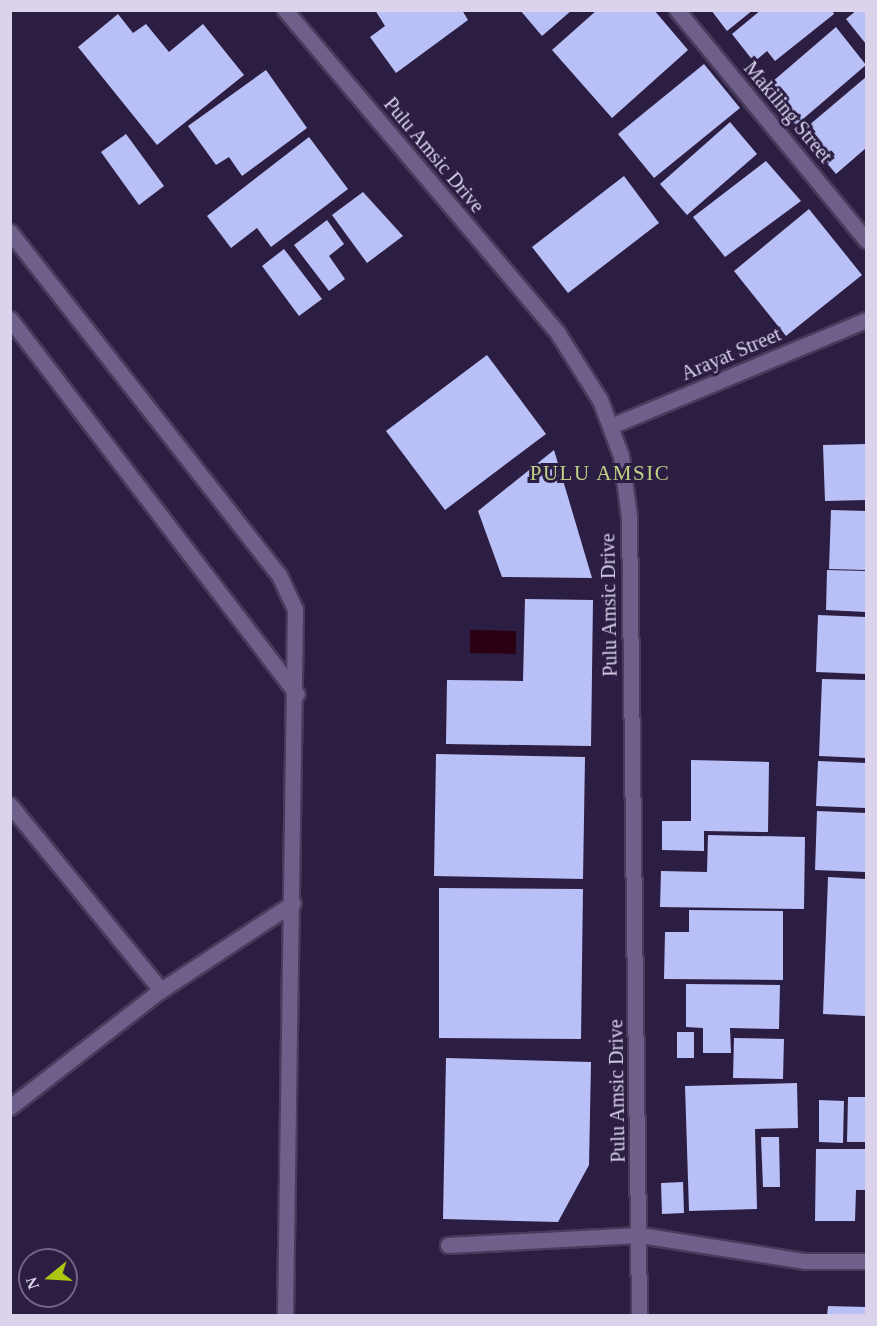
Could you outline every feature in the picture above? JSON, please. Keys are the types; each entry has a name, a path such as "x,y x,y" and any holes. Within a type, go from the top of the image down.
{"street":[{"name":"Pulu Amsic Drive","path":"285,10 557,332 600,400 621,456 629,517 640,1235 639,1316"},
{"name":"Makiling Street","path":"677,10 867,240"},
{"path":"10,231 279,575 295,609 297,694 285,1316"},
{"path":"10,319 297,694"},
{"name":"Arayat Street","path":"611,426 867,320"},
{"path":"10,806 161,990"},
{"path":"10,1107 161,990 292,903"},
{"path":"448,1245 640,1235 805,1261 867,1261"}],"shaded area":[{"path":"470,630 516,631 516,654 470,653"}],"building":[{"path":"375,10 462,10 468,20 396,73 370,37 385,26"},
{"path":"520,10 572,10 542,36"},
{"path":"597,10 654,10 688,50 612,118 552,50"},
{"path":"711,10 753,10 727,31"},
{"path":"761,10 832,10 834,14 775,61 767,51 754,62 732,34"},
{"path":"857,10 866,10 866,44 846,19"},
{"path":"118,14 133,33 146,24 169,52 203,24 244,75 157,145 78,47"},
{"path":"836,27 866,65 796,125 773,97 780,92 772,82"},
{"path":"704,64 740,108 654,178 618,134"},
{"path":"266,70 307,128 242,176 229,157 216,165 188,126"},
{"path":"866,77 866,148 836,174 801,132"},
{"path":"730,122 757,154 687,215 660,184"},
{"path":"126,134 164,186 139,205 101,152"},
{"path":"309,137 348,189 271,247 257,228 231,248 207,216"},
{"path":"766,161 801,201 725,257 693,217"},
{"path":"624,176 659,223 568,293 532,247"},
{"path":"363,192 403,236 367,263 332,215"},
{"path":"809,209 862,275 786,336 734,271"},
{"path":"327,220 344,244 329,256 345,279 329,291 294,245"},
{"path":"284,249 322,299 299,316 262,266"},
{"path":"487,355 546,434 445,510 386,431"},
{"path":"866,444 866,500 825,501 823,445"},
{"path":"554,450 592,578 502,577 478,511"},
{"path":"831,510 866,511 866,570 829,569"},
{"path":"827,570 866,571 866,612 826,610"},
{"path":"525,599 593,600 591,746 446,744 447,680 523,681"},
{"path":"818,615 866,617 866,674 816,672"},
{"path":"822,679 866,680 866,758 819,756"},
{"path":"436,754 585,757 583,879 434,876"},
{"path":"691,760 769,762 768,832 704,831 704,851 662,850 662,821 691,821"},
{"path":"818,761 866,763 866,808 816,806"},
{"path":"817,811 866,813 866,872 815,870"},
{"path":"708,835 805,837 804,909 660,907 661,871 707,872"},
{"path":"828,877 866,879 866,1016 823,1014"},
{"path":"439,888 583,889 581,1039 439,1038"},
{"path":"689,910 783,911 783,980 664,979 665,932 689,932"},
{"path":"686,984 780,985 779,1029 730,1028 731,1053 703,1053 703,1028 686,1027"},
{"path":"677,1032 694,1032 694,1058 677,1058"},
{"path":"734,1038 784,1039 783,1079 733,1078"},
{"path":"446,1058 591,1062 589,1165 558,1222 443,1219"},
{"path":"797,1083 798,1128 755,1129 757,1209 689,1211 685,1086"},
{"path":"848,1097 866,1097 866,1142 847,1142"},
{"path":"819,1100 844,1101 843,1143 819,1142"},
{"path":"761,1137 779,1137 780,1187 763,1187"},
{"path":"816,1149 866,1149 866,1190 856,1190 855,1221 815,1221"},
{"path":"683,1182 684,1213 662,1214 661,1183"},
{"path":"828,1306 866,1307 866,1316 827,1316"}],"district":[{"name":"PULU AMSIC","path":"600,473"}]}
